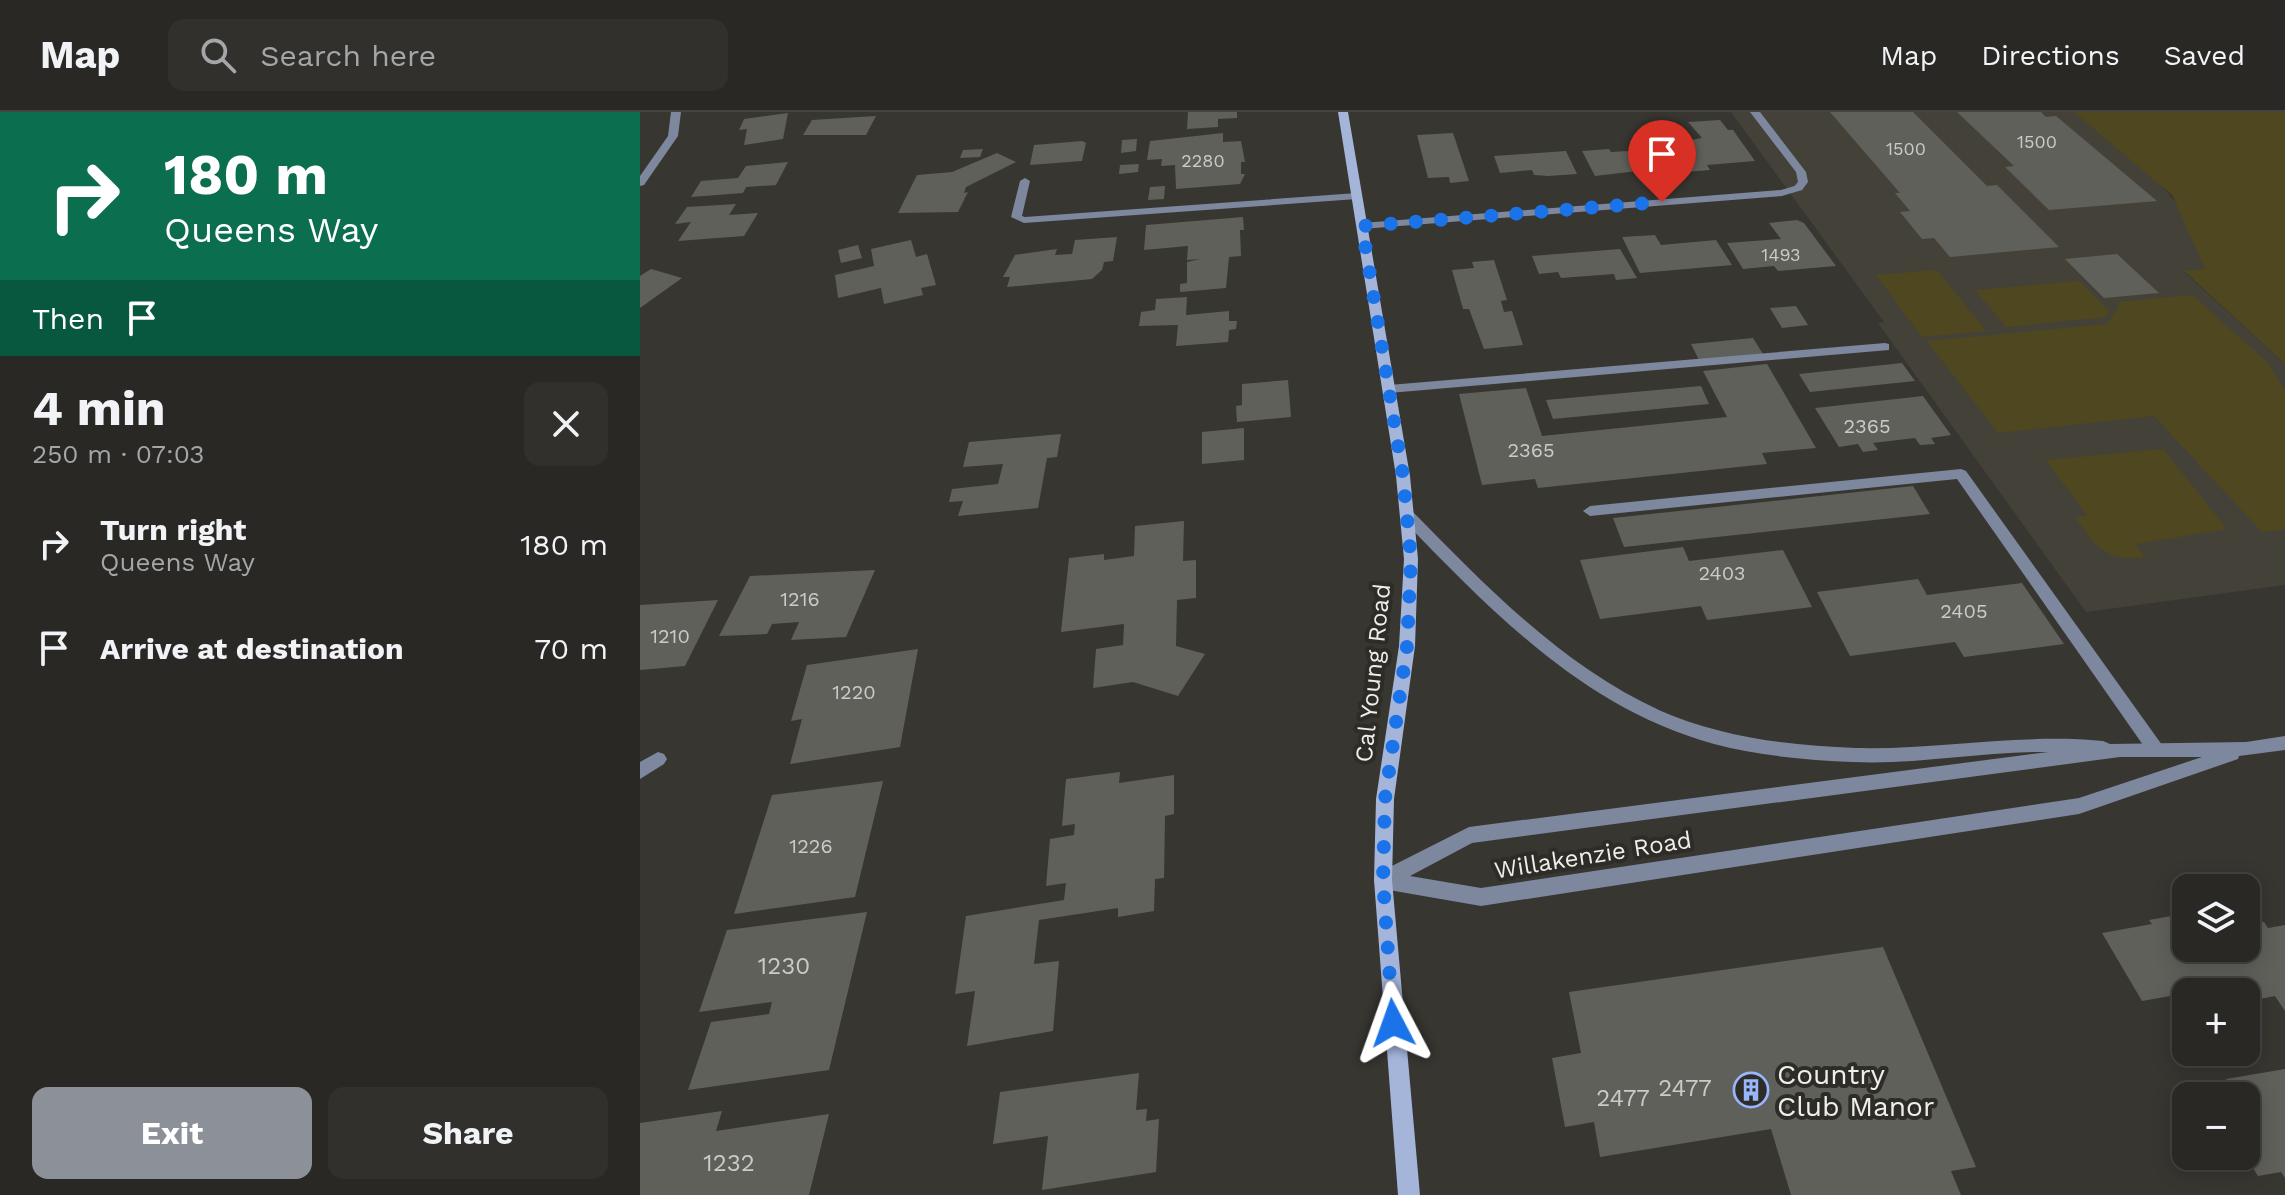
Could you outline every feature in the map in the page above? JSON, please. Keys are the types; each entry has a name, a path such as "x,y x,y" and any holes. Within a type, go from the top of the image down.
{"main road":[{"name":"Cal Young Road","path":"1343,112 1407,515 1410,606 1385,799 1383,880 1409,1195"}],"street":[{"path":"640,183 673,136 676,112"},
{"path":"1362,226 1782,193 1798,188 1803,182 1801,172 1755,112"},
{"path":"1025,181 1016,217 1024,220 1357,196"},
{"path":"1389,389 1885,347"},
{"path":"1590,511 1950,472 1961,474 2156,750"},
{"path":"1407,515 1497,608 1549,654 1589,682 1641,710 1695,731 1758,747 1857,755 2046,742 2120,750"},
{"name":"Willakenzie Road","path":"1383,880 1469,835 2120,750 2246,749 2285,743"},
{"name":"Willakenzie Road","path":"1383,880 1481,897 2079,806 2246,749"},
{"path":"640,771 658,759"}],"shaded area":[{"path":"1731,112 2074,112 2161,185 2177,204 2205,269 2184,272 2285,364 2285,585 2086,612 1878,323 1884,322"},
{"path":"2074,112 2285,112 2285,364 2184,271 2205,269 2172,195"},
{"path":"1937,270 1987,331 1922,337 1876,275"},
{"path":"2079,281 2109,311 2106,317 2006,327 1975,290"},
{"path":"2192,295 2267,362 2285,391 2285,529 2262,532 2154,416 1998,433 1927,341 2107,324 2119,305 2117,302"},
{"path":"2163,449 2227,529 2136,544 2145,557 2111,555 2075,518 2087,515 2046,460"}],"building":[{"path":"1188,112 1237,112 1237,118 1218,119 1218,127 1187,129"},
{"path":"1830,112 1913,112 1987,186 1997,185 2059,247 1950,257 1934,238 1922,239 1900,212 1910,211 1895,193 1900,193"},
{"path":"1957,112 2041,112 2046,117 2056,116 2157,201 2049,210 2005,167 2014,166"},
{"path":"788,113 783,139 744,145 747,129 739,130 744,119"},
{"path":"876,116 866,135 803,135 812,120"},
{"path":"1720,120 1728,130 1733,130 1755,161 1707,165 1710,170 1686,172 1669,144 1702,138 1688,122"},
{"path":"1223,133 1223,142 1241,141 1245,162 1241,162 1241,174 1245,174 1240,184 1176,189 1175,165 1161,166 1162,159 1147,160 1150,141"},
{"path":"1453,133 1469,181 1450,183 1449,177 1428,178 1417,135"},
{"path":"1137,139 1136,151 1121,153 1122,140"},
{"path":"1086,143 1082,161 1030,165 1034,145"},
{"path":"983,149 980,157 960,158 963,150"},
{"path":"1609,149 1611,152 1661,149 1671,167 1595,176 1582,151"},
{"path":"1566,151 1577,174 1534,175 1532,170 1500,173 1494,156"},
{"path":"997,153 1016,162 966,187 964,193 968,192 958,212 898,213 917,175 952,172"},
{"path":"788,162 776,185 746,187 743,193 691,197 701,181 738,178 746,166"},
{"path":"1139,164 1138,172 1119,174 1120,165"},
{"path":"1165,186 1164,199 1148,200 1150,187"},
{"path":"736,204 729,215 758,213 744,236 678,241 691,222 675,224 687,207"},
{"path":"1243,217 1241,256 1229,257 1226,288 1180,292 1180,284 1187,283 1187,262 1200,259 1187,260 1188,246 1144,250 1146,225"},
{"path":"1797,220 1804,223 1836,266 1778,271 1774,266 1743,269 1727,243 1781,239 1769,223"},
{"path":"1655,235 1661,245 1716,240 1732,265 1640,273 1622,237"},
{"path":"1117,237 1113,261 1104,262 1102,270 1092,279 1007,287 1010,277 1003,277 1015,255 1057,249 1055,255 1072,254 1075,240"},
{"path":"911,240 916,257 927,254 936,285 921,288 923,295 884,304 881,288 838,298 835,275 874,266 871,249"},
{"path":"858,245 862,258 841,263 838,250"},
{"path":"1620,249 1637,278 1616,280 1614,274 1561,278 1558,272 1539,274 1532,256"},
{"path":"2117,254 2159,293 2104,298 2065,259"},
{"path":"1494,260 1507,300 1501,301 1504,312 1512,311 1523,345 1484,349 1469,309 1463,309 1452,270 1474,268 1472,262"},
{"path":"651,269 682,278 640,308 640,276"},
{"path":"1187,297 1186,315 1229,311 1229,321 1237,321 1236,329 1229,330 1228,342 1176,346 1178,325 1139,326 1141,312 1155,310 1156,299"},
{"path":"1796,306 1808,325 1782,328 1770,308"},
{"path":"1753,338 1763,354 1699,360 1691,344"},
{"path":"1902,363 1915,381 1810,392 1799,374"},
{"path":"1767,364 1816,448 1762,453 1767,464 1538,488 1535,479 1482,485 1459,394 1526,388 1542,436 1727,417 1703,371"},
{"path":"1288,380 1291,417 1237,422 1236,406 1242,405 1242,384"},
{"path":"1701,386 1709,404 1553,419 1546,400"},
{"path":"1923,396 1951,435 1931,438 1935,444 1920,445 1915,438 1873,443 1878,450 1863,452 1858,444 1839,447 1815,408"},
{"path":"1244,428 1244,460 1202,464 1202,432"},
{"path":"1061,434 1057,457 1047,458 1038,508 958,516 963,501 949,502 952,489 998,484 1003,464 963,467 969,442"},
{"path":"1913,486 1930,514 1624,547 1613,518"},
{"path":"1184,521 1183,561 1196,560 1196,598 1177,600 1176,646 1205,654 1178,696 1133,682 1093,688 1096,649 1123,645 1124,624 1061,632 1069,558 1104,554 1104,560 1134,556 1135,526"},
{"path":"1683,547 1689,561 1783,550 1812,607 1707,620 1701,606 1600,619 1580,560"},
{"path":"875,570 846,637 791,640 799,622 772,624 767,634 719,636 750,576"},
{"path":"1918,579 1927,595 2022,583 2064,644 1964,657 1955,642 1850,656 1817,592"},
{"path":"718,600 685,666 640,670 640,605"},
{"path":"918,649 900,747 790,764 802,719 791,721 807,665"},
{"path":"1120,772 1119,783 1174,775 1174,814 1165,816 1164,878 1155,879 1154,911 1118,917 1118,908 1039,920 1034,964 1059,961 1053,1031 967,1046 975,991 955,994 966,916 1064,900 1066,883 1046,886 1050,839 1074,835 1075,824 1062,826 1066,779"},
{"path":"883,781 855,897 734,914 772,795"},
{"path":"867,912 829,1070 688,1090 711,1022 769,1014 772,1002 699,1012 727,930"},
{"path":"2172,917 2172,962 2260,962 2260,922 2264,922 2268,928 2285,925 2285,1011 2275,996 2260,999 2260,978 2172,978 2172,996 2142,1001 2102,933 2152,924 2149,920"},
{"name":"Country Club Manor","path":"1883,947 1976,1167 1951,1171 1961,1195 1791,1195 1771,1129 1600,1157 1594,1122 1565,1127 1552,1058 1581,1053 1569,992"},
{"path":"2285,1069 2285,1178 2281,1172 2258,1176 2254,1170 2260,1170 2260,1082 2228,1082 2226,1079"},
{"path":"1139,1073 1136,1110 1147,1109 1146,1121 1159,1119 1156,1172 1042,1190 1048,1136 993,1144 1000,1092"},
{"path":"722,1111 716,1131 829,1114 809,1195 640,1195 640,1123"}],"place":[{"name":"Country Club Manor","path":"1751,1090"}],"route":[{"path":"1393,1023 1383,880 1385,799 1407,646 1411,559 1403,476 1362,226 1662,202"}]}
